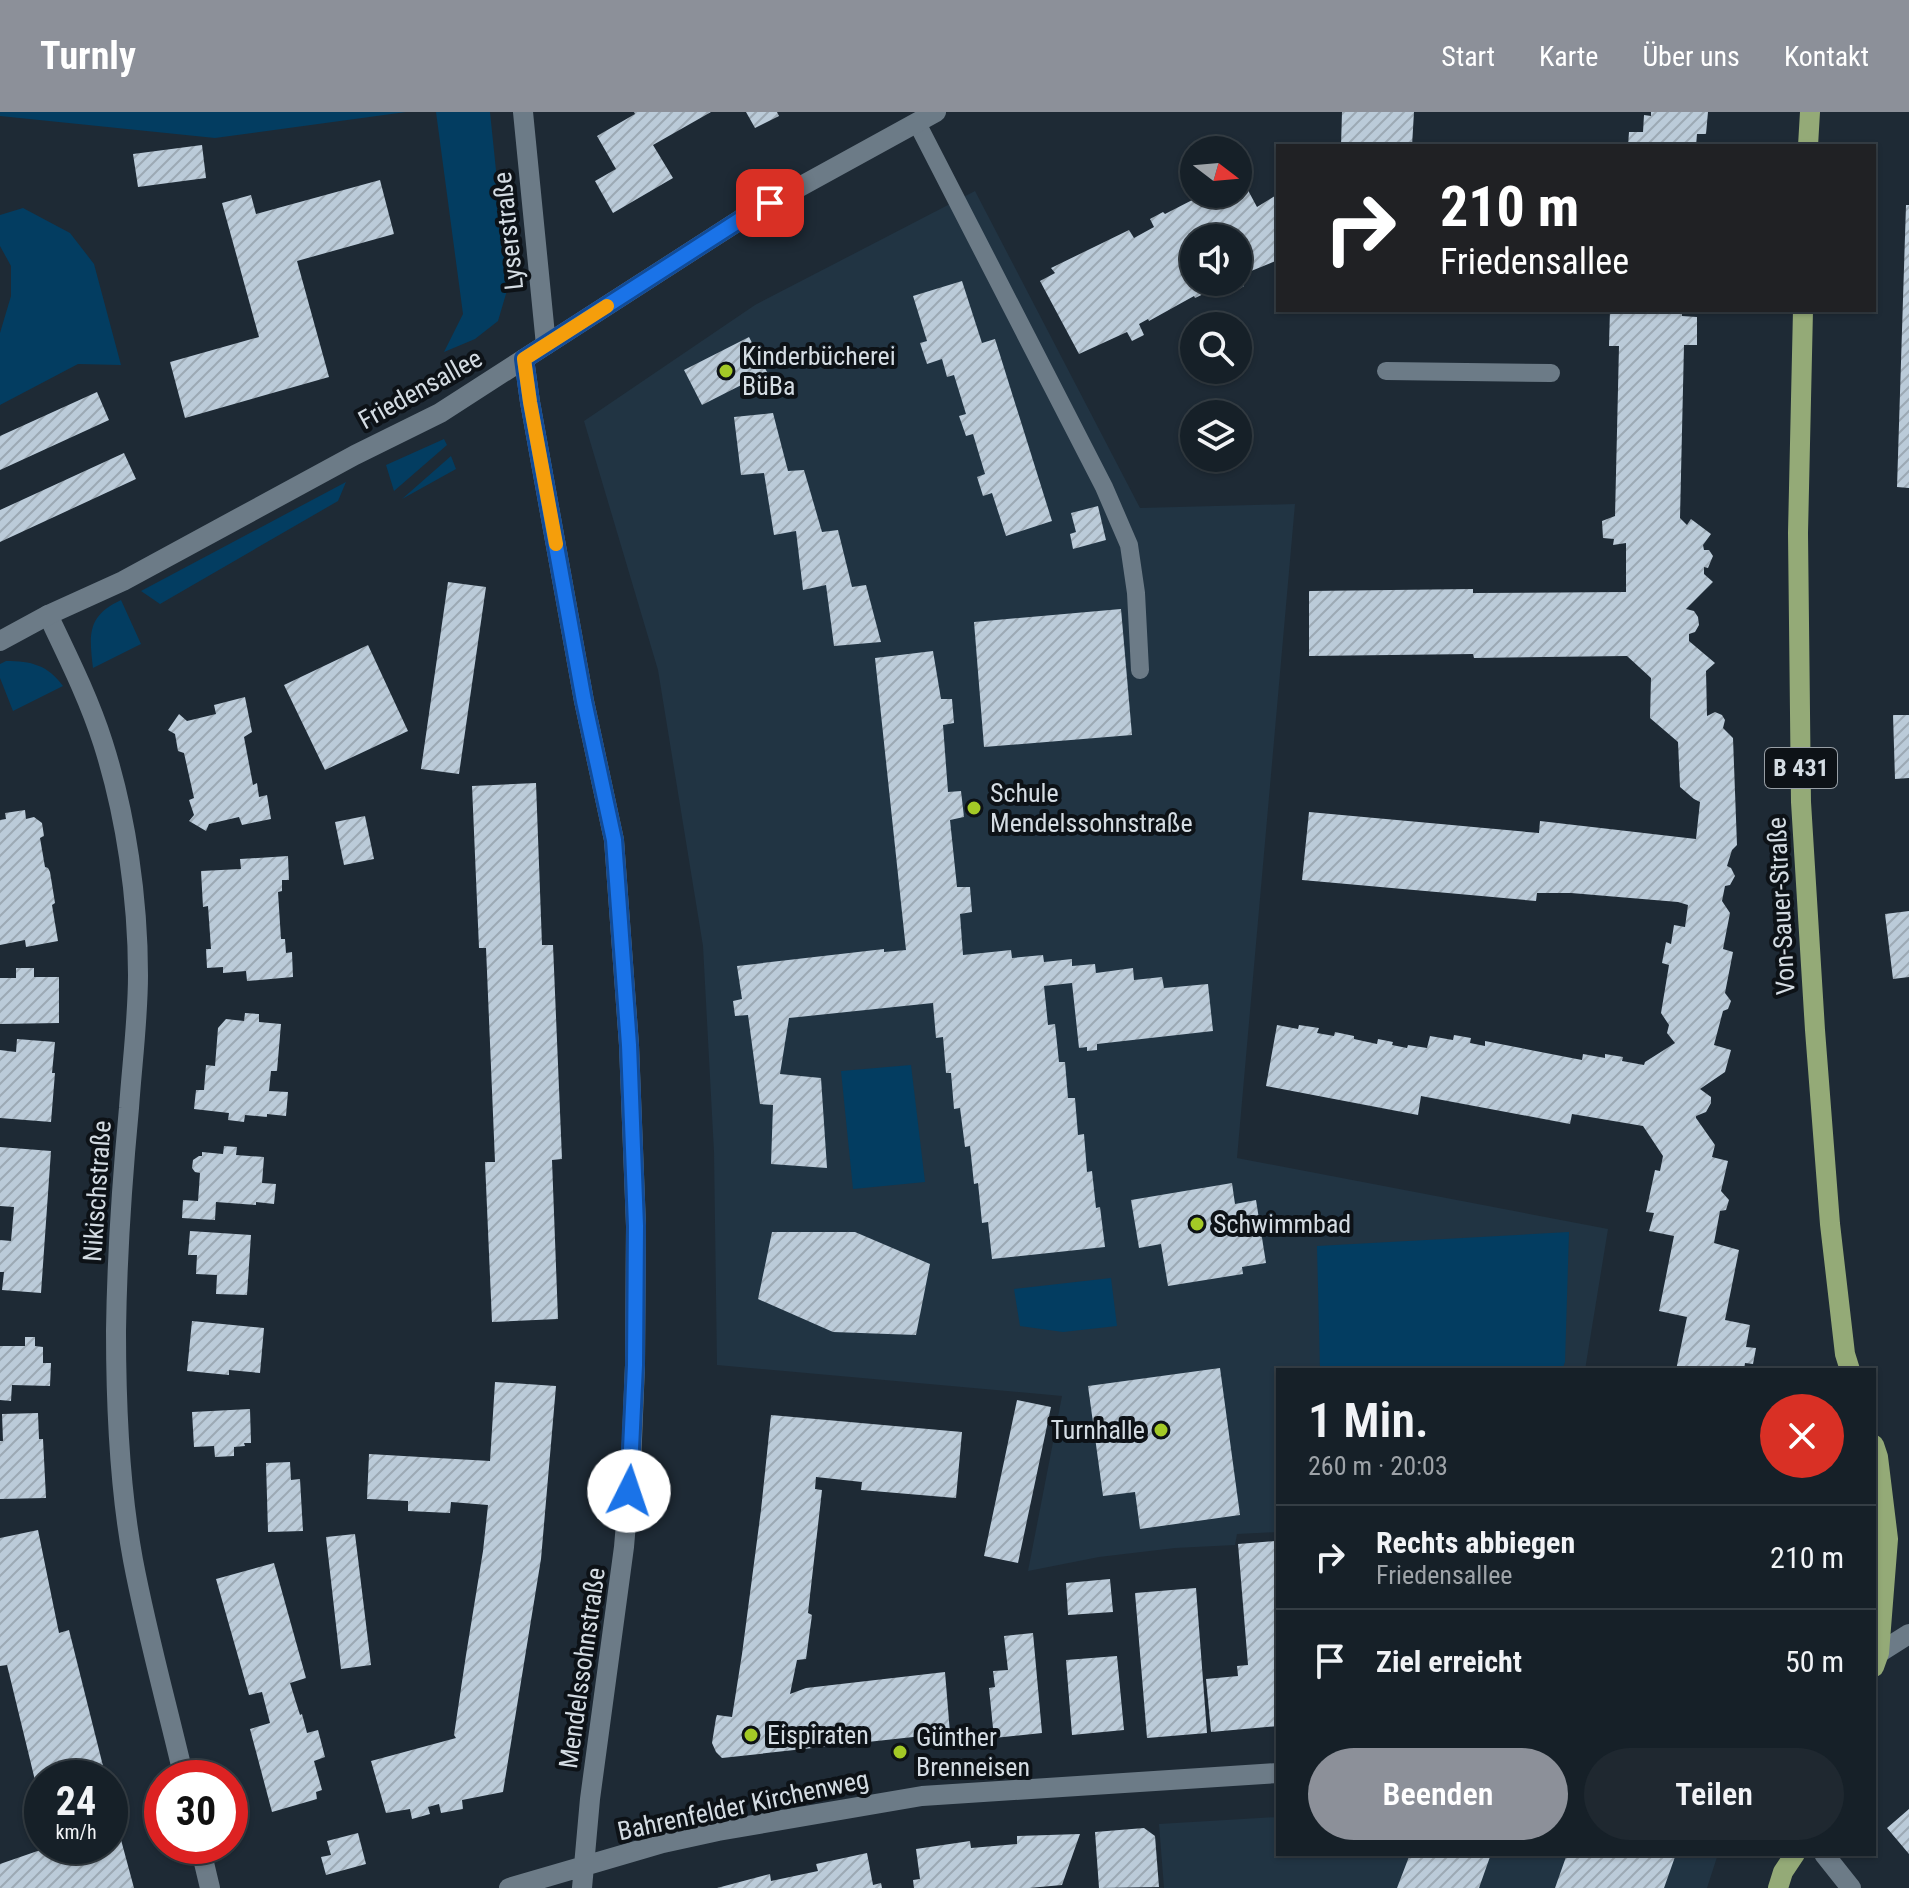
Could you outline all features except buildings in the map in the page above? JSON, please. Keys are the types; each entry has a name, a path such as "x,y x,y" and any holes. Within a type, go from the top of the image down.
{"main road":[{"path":"1808,144 1810,112"},
{"name":"Von-Sauer-Straße","path":"1803,312 1798,522 1801,802 1830,1224 1846,1365"},
{"path":"1876,1451 1888,1539 1876,1645"}],"street":[{"name":"Lyserstraße","path":"523,112 546,345"},
{"name":"Friedensallee","path":"0,641 123,581 355,455 440,413 743,218 936,112"},
{"name":"Mendelssohnstraße","path":"524,359 584,701 614,840 630,1075 636,1226 631,1464 624,1547 590,1799 582,1888"},
{"name":"Nikischstraße","path":"48,615 103,742 117,794 131,873 138,976 119,1230 116,1331 118,1424 132,1558 180,1760"},
{"path":"1876,1653 1909,1634"},
{"name":"Bahrenfelder Kirchenweg","path":"509,1888 663,1843 922,1796 1276,1773"},
{"path":"1826,1856 1851,1888"},
{"path":"204,1864 210,1888"}],"lane":[{"path":"917,123 1104,487 1129,545 1136,593 1140,670"},
{"path":"1386,371 1551,373"}],"shaded area":[{"path":"0,112 406,112 215,138 0,116"},
{"path":"436,112 490,112 508,287 498,321 475,339 444,352 463,314"},
{"name":"Schule Mendelssohnstraße","path":"975,191 1140,508 1295,504 1237,1158 1608,1229 1585,1368 1276,1368 1276,1532 1237,1534 1235,1545 1099,1557 1028,1571 1062,1396 717,1365 714,1152 703,946 658,670 584,421 755,305"},
{"path":"23,208 70,233 94,264 121,365 78,364 0,405 0,333 11,296 11,266 0,246 0,215"},
{"path":"444,439 447,445 394,491 386,465"},
{"path":"451,456 456,469 402,499"},
{"path":"346,482 338,501 160,604 141,591"},
{"path":"121,600 141,644 93,668 93,627 102,613"},
{"path":"6,661 38,666 51,673 63,686 13,711 0,678 0,664"},
{"path":"911,1065 925,1182 853,1189 841,1071"},
{"path":"1569,1232 1563,1368 1320,1368 1317,1246"},
{"path":"1111,1278 1117,1326 1063,1332 1020,1326 1014,1289"},
{"path":"1276,1817 1276,1856 1717,1856 1707,1888 1164,1888 1159,1824"}],"slow traffic":[{"path":"556,544 524,359 607,306"}],"place":[{"name":"Kinderbücherei BüBa","path":"726,371"},
{"name":"Schule Mendelssohnstraße","path":"974,808"},
{"name":"Schwimmbad","path":"1197,1224"},
{"name":"Turnhalle","path":"1161,1430"},
{"name":"Eispiraten","path":"751,1735"},
{"name":"Günther Brenneisen","path":"900,1752"}],"route":[{"path":"629,1491 635,1365 636,1226 626,992 614,840 584,701 524,359 770,203"}]}
